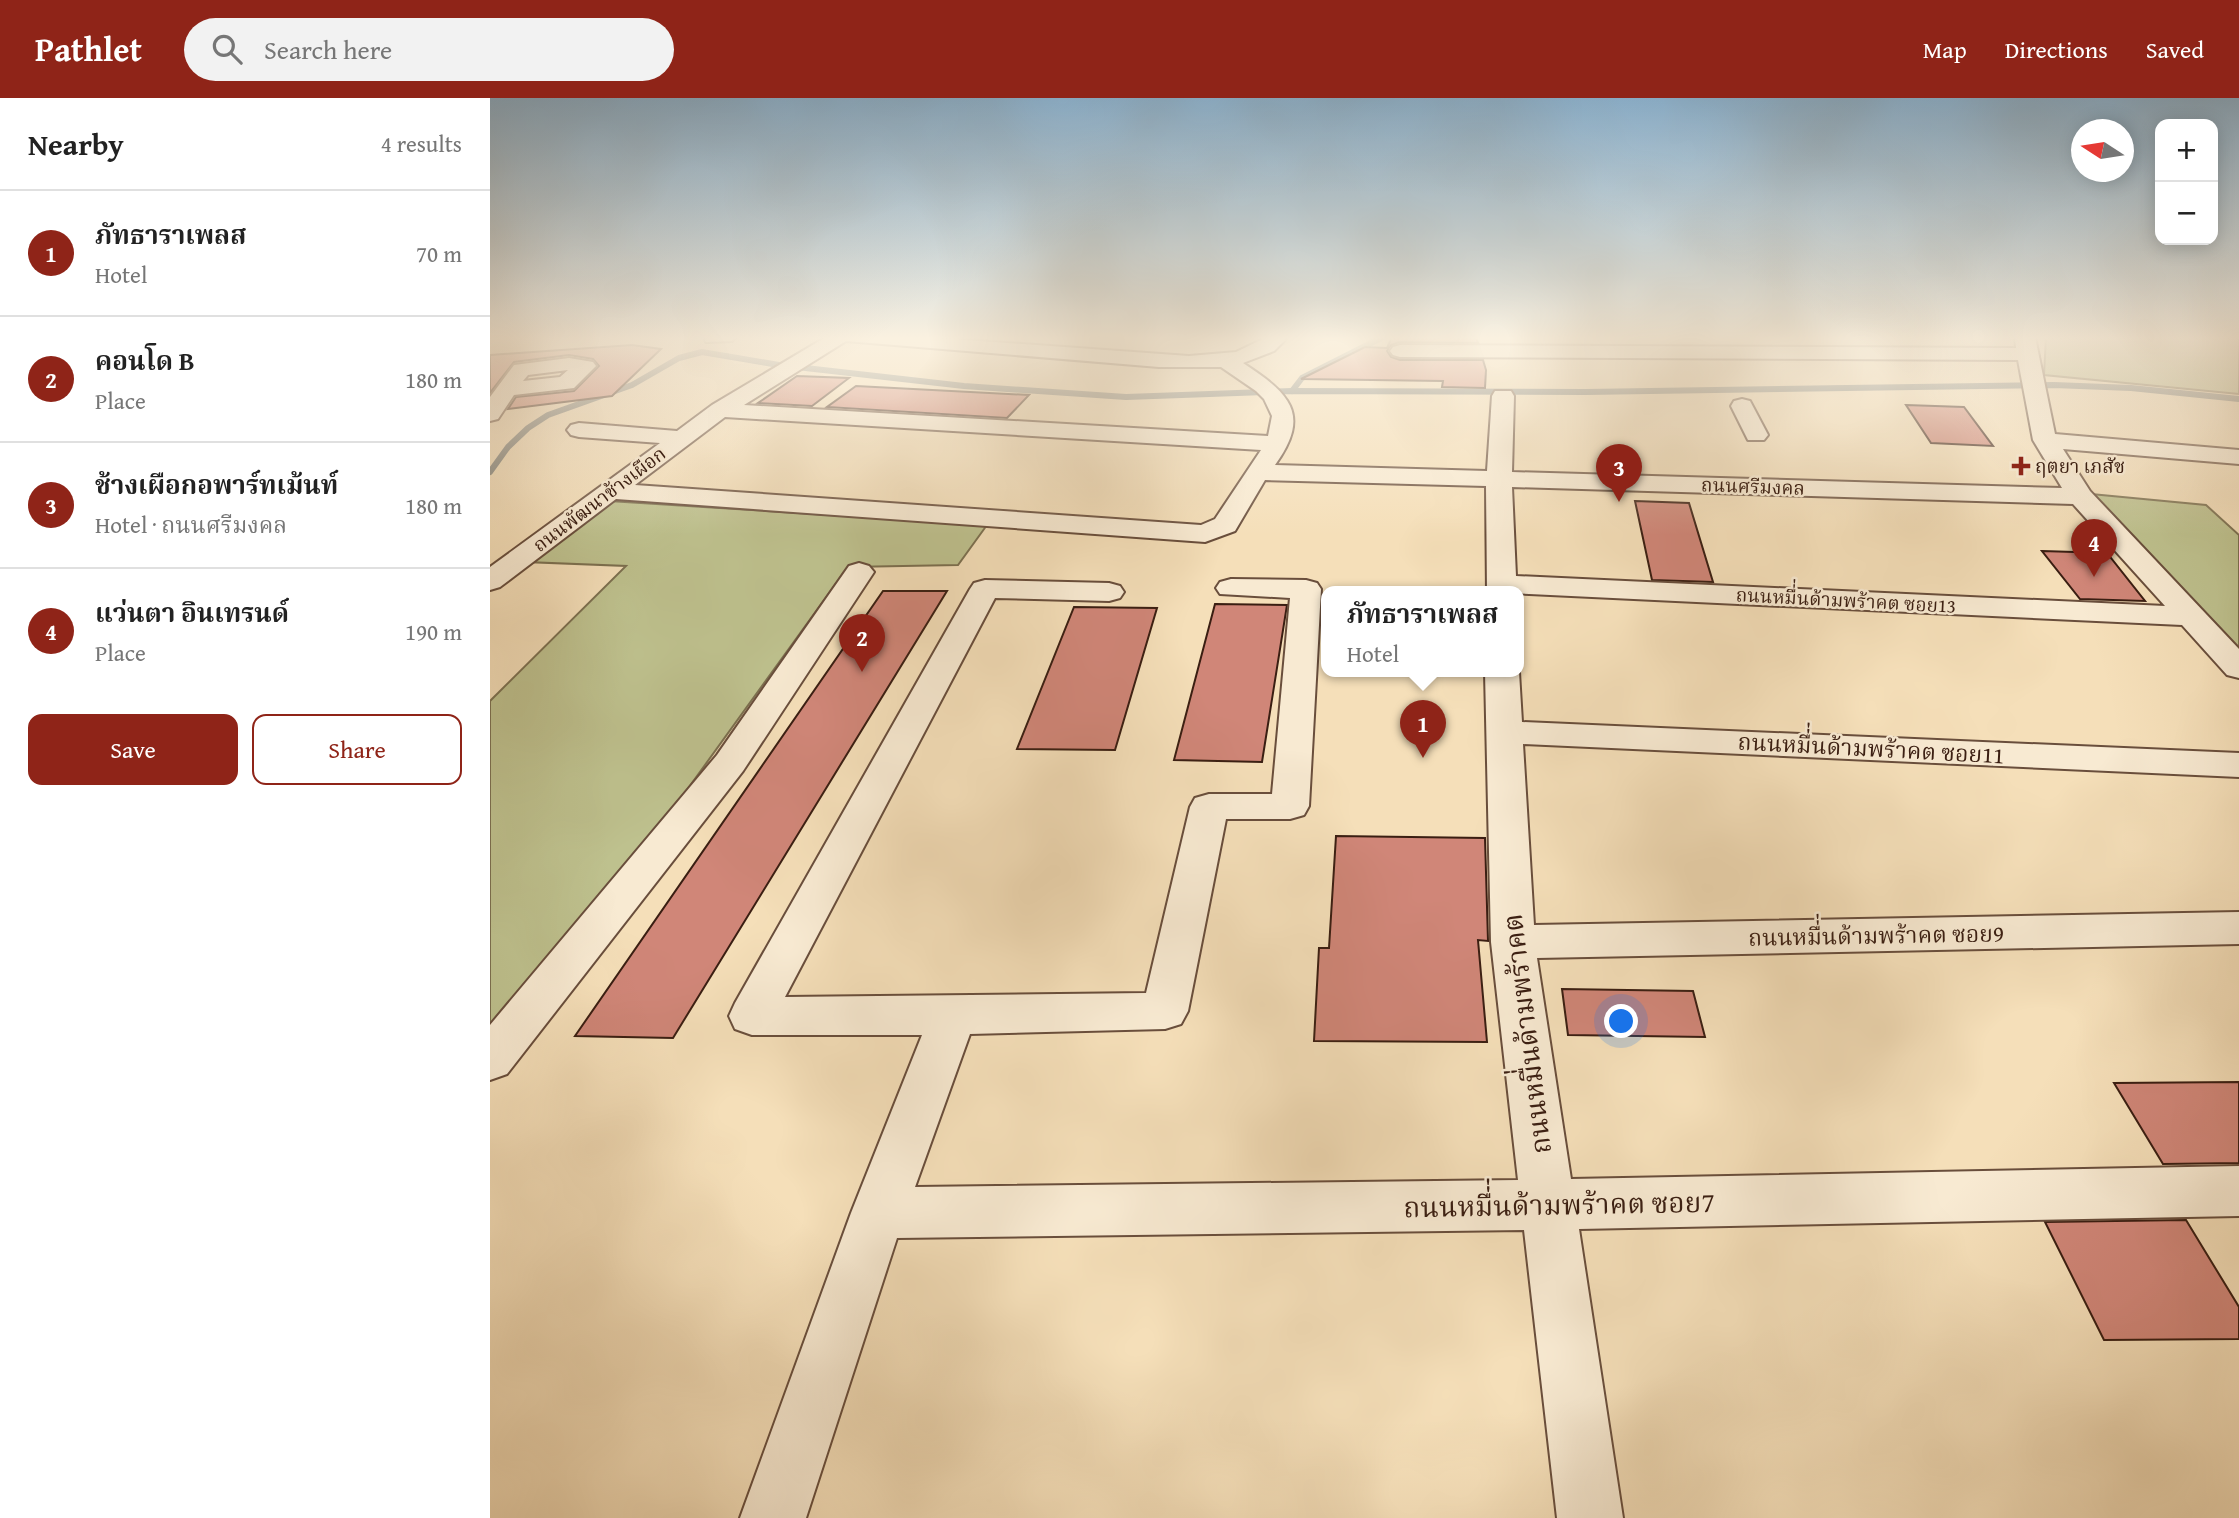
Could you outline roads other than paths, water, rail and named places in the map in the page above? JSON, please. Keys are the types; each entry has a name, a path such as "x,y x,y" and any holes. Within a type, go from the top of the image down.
{"street":[{"name":"ถนนพัฒนาช้างเผือก","path":"491,579 730,403"},
{"path":"608,491 1205,534 1225,525 1256,472 1278,444 1283,416 1276,403"},
{"path":"1502,586 1499,479 1503,403"},
{"path":"2036,403 2045,440 2080,496 2239,668"},
{"path":"1742,406 1756,435"},
{"path":"720,410 1278,444"},
{"path":"579,430 681,438"},
{"path":"2045,440 2239,457"},
{"name":"ถนนศรีมงคล","path":"1256,472 2080,496"},
{"path":"490,1060 730,762 859,572"},
{"path":"1109,592 985,589 752,1017 1165,1011 1209,807 1290,806 1306,589 1231,588"},
{"name":"ถนนหมื่่นด้ามพร้าคต ซอย13","path":"1524,589 2190,616"},
{"name":"ถนนหมื่่นด้ามพร้าคต","path":"1502,677 1513,942 1546,1205 1590,1518"},
{"name":"ถนนหมื่่นด้ามพร้าคต ซอย11","path":"1503,732 2239,765"},
{"name":"ถนนหมื่่นด้ามพร้าคต ซอย9","path":"1513,942 2239,928"},
{"path":"773,1518 878,1213 953,1016"},
{"name":"ถนนหมื่่นด้ามพร้าคต ซอย7","path":"878,1213 1546,1205 2239,1191"}],"waterway":[{"path":"490,472 508,447 528,428 548,415 581,403"}],"place":[{"name":"ฤตยา เภสัช","path":"2021,466"},
{"name":"ช้างเผือกอพาร์ทเม้นท์","path":"1619,502"},
{"name":"แว่นตา อินเทรนด์","path":"2094,577"},
{"name":"คอนโด B","path":"862,672"},
{"name":"ภัทธาราเพลส","path":"1423,758"}]}
